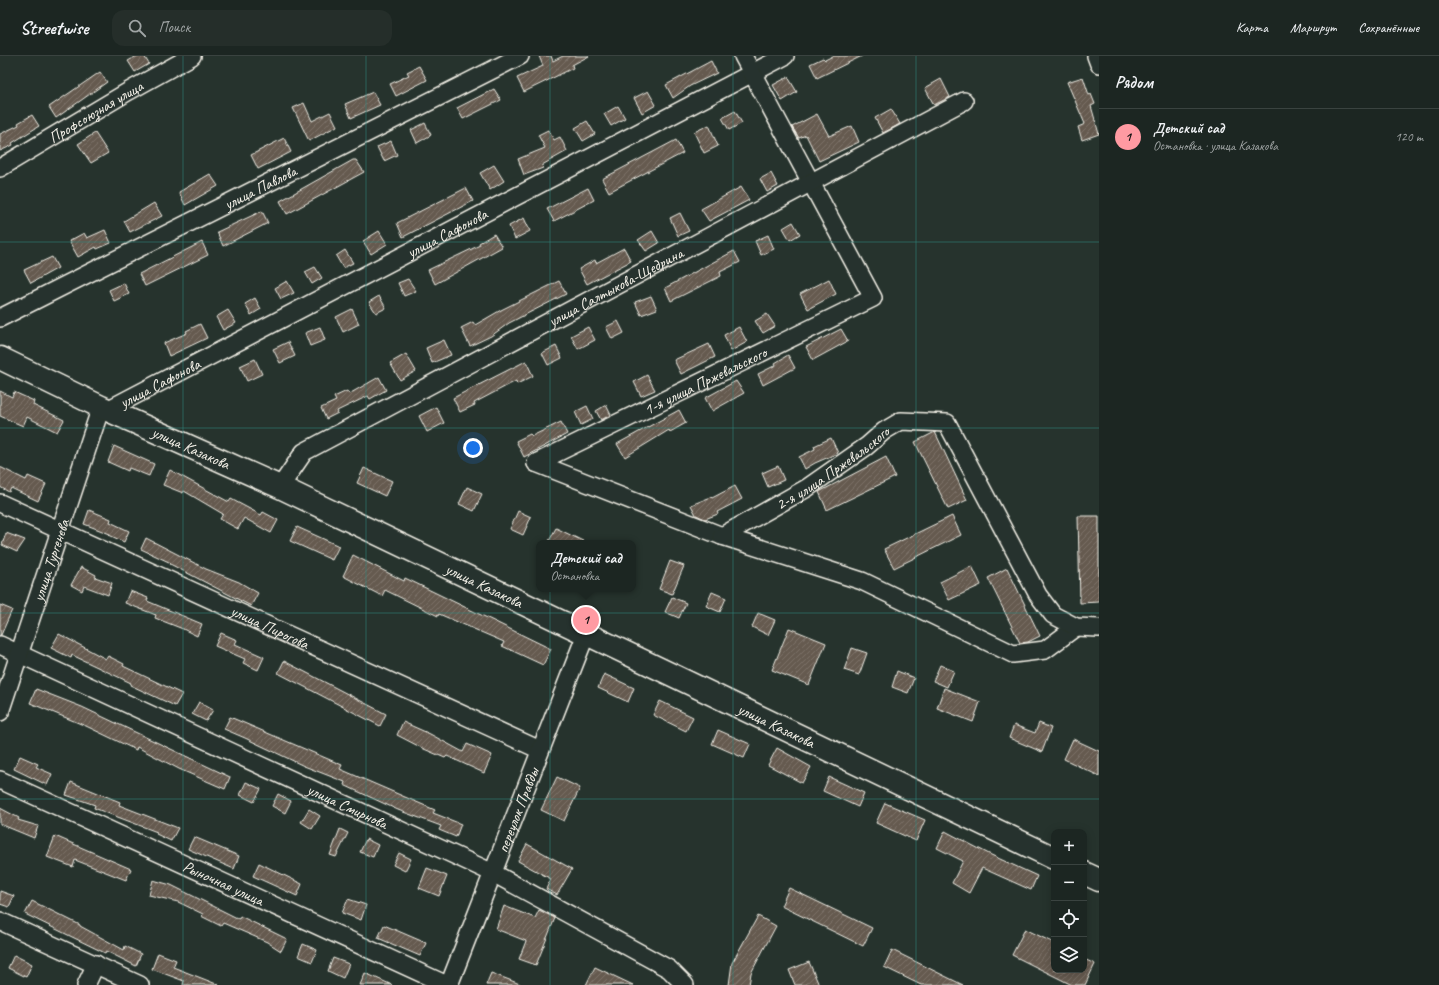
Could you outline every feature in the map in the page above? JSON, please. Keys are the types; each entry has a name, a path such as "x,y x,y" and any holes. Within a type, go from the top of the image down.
{"main road":[{"name":"улица Казакова","path":"0,358 105,408 280,487 1051,857"},
{"path":"1087,874 1099,880"}],"street":[{"name":"Профсоюзная улица","path":"0,168 129,91 192,56"},
{"name":"улица Павлова","path":"0,318 520,56"},
{"path":"743,56 811,182"},
{"name":"улица Сафонова","path":"105,408 785,56"},
{"path":"1096,56 1099,64"},
{"name":"улица Салтыкова-Щедрина","path":"280,487 304,452 964,100"},
{"name":"1-я улица Пржевальского","path":"722,536 536,463 873,298 811,182"},
{"name":"улица Тургенева","path":"0,712 60,530 105,408"},
{"name":"2-я улица Пржевальского","path":"722,536 807,488 867,446 884,431 901,421 947,423 1038,595 1053,615 1076,627"},
{"name":"улица Пирогова","path":"0,503 540,750"},
{"path":"722,536 862,582 1013,654 1045,650 1076,627 1099,628"},
{"name":"переулок Правды","path":"448,985 586,634"},
{"name":"улица Смирнова","path":"0,645 493,873 669,969 685,985"},
{"name":"Рыночная улица","path":"0,780 448,985"},
{"path":"0,921 140,985"},
{"path":"86,985 96,964"}],"building":[{"path":"137,56 144,56 149,64 135,72 128,61"},
{"path":"539,56 551,56 553,61 563,56 589,56 572,65 573,68 524,92 517,78 543,66"},
{"path":"833,56 862,56 817,78 810,64 823,58 825,60"},
{"path":"711,61 717,73 690,86 673,98 666,85"},
{"path":"419,66 427,80 396,96 390,84 409,75 407,72"},
{"path":"100,72 107,82 56,118 49,107"},
{"path":"788,77 797,92 782,101 773,85"},
{"path":"1083,77 1089,95 1091,94 1095,104 1091,106 1099,134 1082,140 1078,127 1085,124 1067,82"},
{"path":"941,79 950,97 934,105 925,88"},
{"path":"494,89 501,100 463,119 457,108"},
{"path":"648,91 656,105 642,113 634,98"},
{"path":"373,92 380,105 351,118 345,104"},
{"path":"304,103 312,121 330,112 337,126 309,141 293,108"},
{"path":"618,106 625,118 611,126 604,114"},
{"path":"891,109 900,124 883,133 875,118"},
{"path":"735,111 742,123 729,130 722,118"},
{"path":"817,114 829,136 852,126 859,142 819,161 806,135 799,138 792,127"},
{"path":"32,115 39,126 12,143 13,145 0,151 0,134 19,125 18,123"},
{"path":"587,121 595,134 583,141 575,128"},
{"path":"425,123 431,135 417,143 411,130"},
{"path":"709,125 718,146 704,153 694,132"},
{"path":"548,130 554,140 560,137 567,151 542,165 543,168 524,175 518,159 545,148 538,135"},
{"path":"95,133 108,153 91,163 78,144"},
{"path":"284,138 291,152 258,169 251,155"},
{"path":"676,140 683,153 609,192 602,179"},
{"path":"391,141 397,155 384,161 377,147"},
{"path":"353,160 356,160 364,172 287,214 280,201"},
{"path":"494,165 504,181 490,190 480,173"},
{"path":"771,173 778,186 767,192 760,179"},
{"path":"210,174 218,186 185,205 179,192"},
{"path":"741,187 749,200 709,221 701,209"},
{"path":"466,188 473,201 403,237 397,223"},
{"path":"588,188 594,200 554,221 547,209"},
{"path":"154,203 162,216 130,232 124,221"},
{"path":"262,211 268,223 223,246 217,232"},
{"path":"680,213 689,231 678,236 670,218"},
{"path":"524,218 530,231 515,239 509,226"},
{"path":"793,222 800,234 790,240 783,228"},
{"path":"105,230 111,243 97,249 96,247 78,257 69,241 84,233 87,238"},
{"path":"379,231 387,244 371,254 363,241"},
{"path":"652,231 659,243 646,251 638,240"},
{"path":"494,234 502,247 435,284 428,270 480,245 479,243"},
{"path":"768,235 774,249 761,255 755,241"},
{"path":"202,242 208,255 145,286 139,274"},
{"path":"624,248 631,261 587,284 579,269 595,260 596,263"},
{"path":"345,250 353,263 343,268 336,256"},
{"path":"734,251 740,262 720,272 721,276 671,301 665,288"},
{"path":"52,257 58,268 31,283 24,270"},
{"path":"315,267 322,278 312,284 305,272"},
{"path":"408,279 416,291 404,296 398,283"},
{"path":"829,279 836,294 808,309 800,294"},
{"path":"287,281 294,293 281,299 275,288"},
{"path":"559,281 566,294 509,323 491,336 470,346 461,328 473,322 475,325 501,310"},
{"path":"124,283 129,294 114,301 109,290"},
{"path":"379,296 386,308 376,313 369,302"},
{"path":"651,296 657,309 641,315 635,302"},
{"path":"255,298 261,309 251,315 245,304"},
{"path":"352,309 359,324 343,332 336,317"},
{"path":"228,310 236,323 223,330 216,317"},
{"path":"767,314 775,326 763,333 755,321"},
{"path":"618,321 624,333 612,339 606,327"},
{"path":"200,324 207,338 169,356 164,343 187,333 186,331"},
{"path":"320,327 325,340 310,346 305,333"},
{"path":"588,327 595,340 578,349 571,336"},
{"path":"739,327 747,342 731,351 724,335"},
{"path":"841,329 848,341 813,360 806,347"},
{"path":"444,340 451,355 432,363 426,348"},
{"path":"288,342 295,356 280,363 273,349"},
{"path":"709,344 715,357 681,374 674,360"},
{"path":"556,346 562,358 548,365 542,353"},
{"path":"406,354 416,371 400,380 390,363"},
{"path":"788,355 795,368 763,385 758,374 776,365 775,363"},
{"path":"255,359 262,374 247,381 240,366"},
{"path":"526,361 533,376 517,384 516,381 460,412 453,398"},
{"path":"647,375 655,390 641,396 634,382"},
{"path":"379,377 386,390 370,399 368,396 337,411 338,413 326,419 321,408 336,401 334,397 347,391 349,394"},
{"path":"736,381 744,393 712,411 705,398"},
{"path":"0,391 12,397 14,392 34,401 33,405 64,420 57,432 27,417 23,426 0,416"},
{"path":"606,405 611,415 601,420 596,411"},
{"path":"587,406 593,419 581,425 575,412"},
{"path":"436,407 444,423 427,432 419,416"},
{"path":"679,410 686,423 670,432 669,430 625,457 617,444"},
{"path":"561,422 567,434 524,457 516,441 530,434 532,436"},
{"path":"935,432 967,500 948,509 915,442"},
{"path":"831,438 838,453 805,469 799,457 815,449 814,446"},
{"path":"114,446 154,464 149,476 129,468 128,471 108,462"},
{"path":"886,457 895,477 827,510 819,492"},
{"path":"778,466 784,480 768,487 762,473"},
{"path":"0,467 26,480 28,476 46,484 38,501 11,488 9,492 0,487"},
{"path":"364,468 392,481 385,496 357,483"},
{"path":"170,470 229,502 231,499 261,515 263,512 278,520 271,533 244,518 238,529 220,519 223,514 184,491 183,493 163,485"},
{"path":"735,486 742,499 717,512 718,514 705,519 696,515 691,505 711,497 712,498"},
{"path":"467,487 482,494 474,511 459,504"},
{"path":"89,510 111,519 110,522 129,531 124,542 109,535 110,534 84,524"},
{"path":"518,511 531,517 523,535 510,529"},
{"path":"952,516 961,535 894,568 884,549"},
{"path":"1078,516 1099,516 1099,602 1080,603"},
{"path":"297,527 339,546 332,560 290,541"},
{"path":"556,528 581,540 550,540"},
{"path":"6,533 25,540 17,552 2,545"},
{"path":"146,538 206,569 239,582 258,593 251,606 170,564 171,563 141,549"},
{"path":"353,555 404,581 405,578 551,649 543,665 502,646 504,642 439,614 438,616 385,590 382,596 343,576"},
{"path":"670,561 684,566 672,594 659,589"},
{"path":"972,566 981,585 949,600 940,582"},
{"path":"81,567 96,575 95,577 112,583 108,595 84,586 82,591 71,585"},
{"path":"1007,568 1040,636 1028,642 1020,643 988,578"},
{"path":"130,591 148,598 147,601 202,624 197,636 155,618 156,615 125,603"},
{"path":"712,592 726,598 720,612 706,606"},
{"path":"672,597 686,603 679,618 665,612"},
{"path":"0,605 12,610 1,635 0,635"},
{"path":"758,613 775,620 768,635 752,627"},
{"path":"789,628 826,643 809,685 772,670"},
{"path":"221,633 237,640 235,644 264,657 258,670 243,663 245,659 215,646"},
{"path":"59,634 106,659 108,656 124,664 123,666 182,694 175,706 72,655 71,658 51,648"},
{"path":"852,648 867,653 859,675 844,670"},
{"path":"284,661 386,714 380,726 278,673"},
{"path":"940,665 954,671 947,687 933,681"},
{"path":"897,671 914,678 908,693 892,687"},
{"path":"604,674 634,688 628,702 598,688"},
{"path":"944,688 980,702 973,722 937,708"},
{"path":"36,689 82,707 230,777 225,789 179,769 137,747 136,750 86,726 30,703"},
{"path":"660,701 693,717 686,731 653,715"},
{"path":"199,702 213,710 206,721 192,714"},
{"path":"230,717 342,765 340,769 435,810 433,813 461,824 456,837 439,830 441,826 398,810 344,785 345,782 304,766 224,729"},
{"path":"403,722 430,734 463,752 467,744 492,755 484,773 447,756 445,758 424,749 397,735"},
{"path":"1039,723 1051,728 1042,752 1009,738 1014,725 1035,733"},
{"path":"718,730 750,744 744,758 712,744"},
{"path":"1073,739 1099,751 1099,776 1064,759"},
{"path":"777,748 811,767 802,783 768,765"},
{"path":"20,756 38,764 36,767 52,774 47,785 14,769"},
{"path":"557,777 580,788 564,821 541,810"},
{"path":"829,777 864,793 858,807 823,791"},
{"path":"71,782 120,802 119,805 178,828 171,841 156,834 157,832 94,808 95,805 66,795"},
{"path":"246,782 261,789 254,802 240,795"},
{"path":"278,794 291,801 285,813 272,806"},
{"path":"885,803 925,820 916,841 876,823"},
{"path":"0,808 19,818 18,820 38,826 34,838 0,824"},
{"path":"309,809 320,816 312,829 301,822"},
{"path":"340,829 348,833 336,857 330,855"},
{"path":"945,831 989,854 1037,876 1031,890 982,868 969,893 952,883 963,861 937,848"},
{"path":"55,836 131,869 126,880 75,860 73,867 47,857"},
{"path":"194,837 239,856 234,869 188,849"},
{"path":"366,839 378,845 373,857 360,852"},
{"path":"527,844 572,869 557,895 546,889 551,879 518,861"},
{"path":"399,853 411,859 405,871 393,865"},
{"path":"259,863 302,884 297,896 253,876"},
{"path":"427,868 447,876 439,896 419,888"},
{"path":"153,880 171,885 239,919 240,916 287,939 281,951 267,942 223,923 221,926 201,916 203,914 178,902 149,895"},
{"path":"789,888 872,928 863,946 781,906"},
{"path":"0,891 14,896 9,907 0,904"},
{"path":"348,899 366,905 361,920 342,913"},
{"path":"32,901 80,925 124,950 125,946 141,954 136,966 106,951 105,953 25,914"},
{"path":"504,906 535,918 539,910 555,918 536,965 519,959 526,941 496,929"},
{"path":"758,916 776,926 751,973 749,985 729,985 732,963"},
{"path":"384,925 426,943 420,956 378,938"},
{"path":"1025,929 1051,942 1051,973 1087,973 1087,960 1095,964 1085,985 1072,985 1012,955"},
{"path":"303,944 317,950 312,962 298,956"},
{"path":"892,950 963,985 921,985 884,967"},
{"path":"158,953 176,960 173,967 219,985 183,985 184,981 152,969"},
{"path":"14,955 32,964 26,977 8,968"},
{"path":"333,958 349,964 343,978 328,971"},
{"path":"809,962 819,985 795,985 789,970"},
{"path":"595,967 633,985 586,985"},
{"path":"365,973 392,985 360,985"},
{"path":"491,973 520,984 520,985 486,985"}],"place":[{"name":"Детский сад","path":"586,620"}]}
